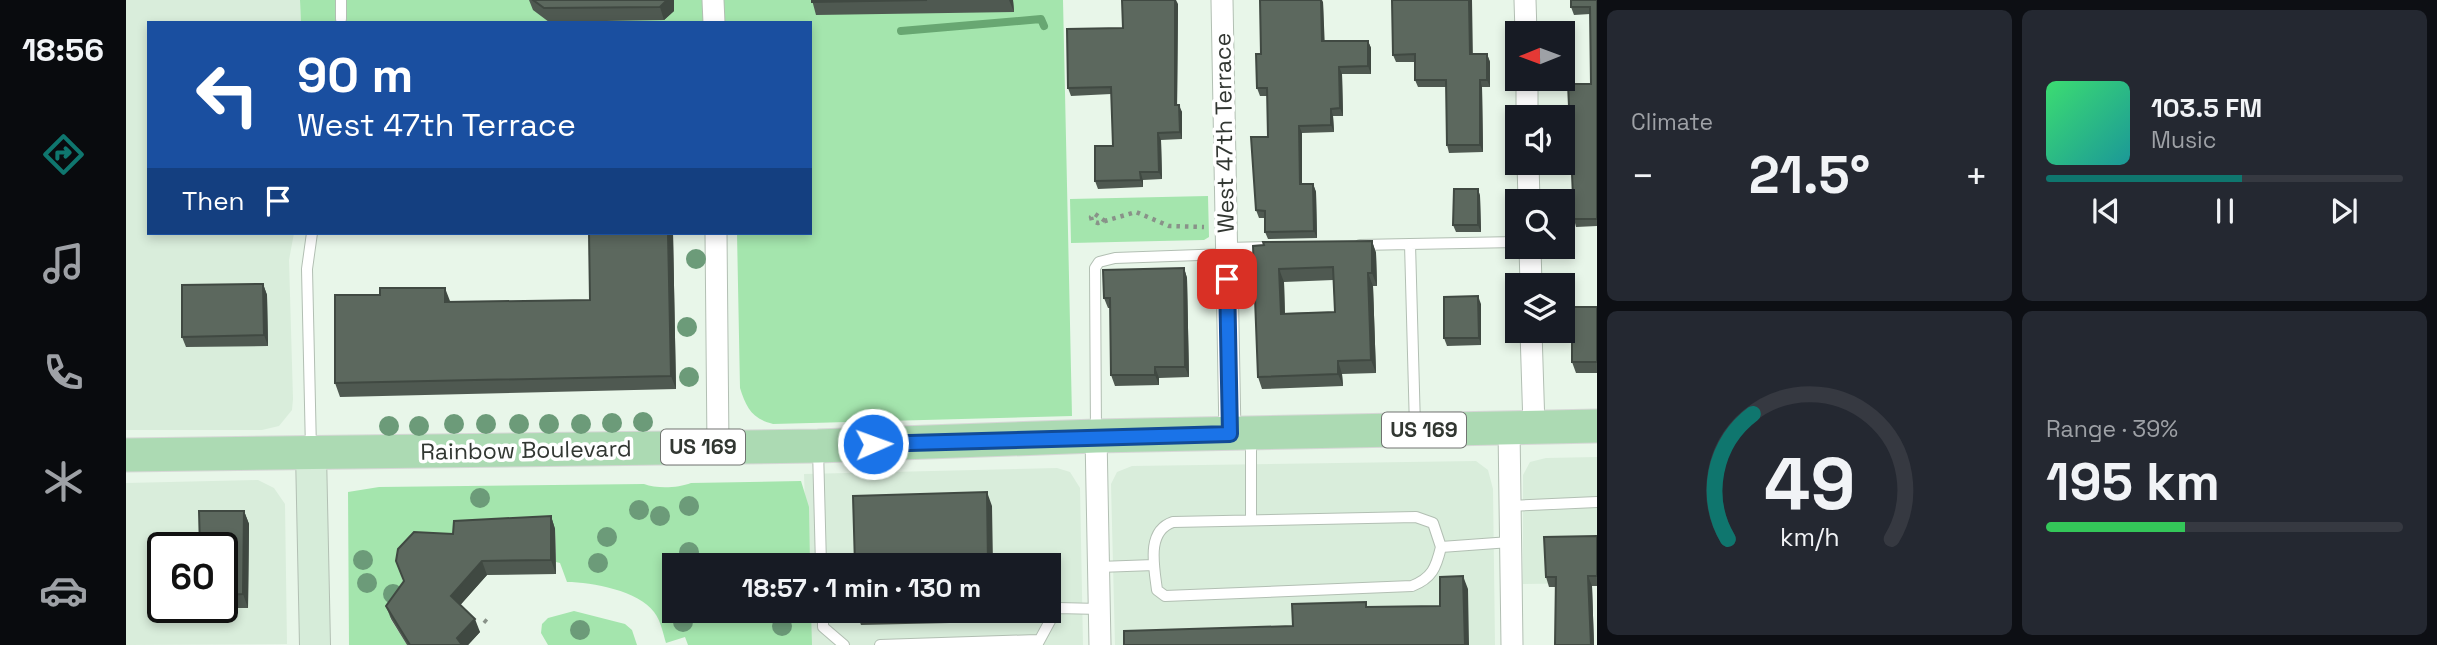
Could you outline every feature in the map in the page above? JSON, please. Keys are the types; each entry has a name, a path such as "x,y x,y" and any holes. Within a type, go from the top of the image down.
{"main road":[{"name":"Rainbow Boulevard","path":"126,455 818,446 1096,436 1597,426"}],"street":[{"path":"713,0 714,21"},
{"name":"West 47th Terrace","path":"1222,0 1227,251 1241,433"},
{"path":"1525,0 1526,21"},
{"path":"716,235 718,447"},
{"path":"1512,645 1510,506 1530,343"},
{"path":"1096,436 1100,645"},
{"path":"311,453 315,645"}],"lane":[{"path":"341,0 341,19"},
{"path":"311,453 307,269 312,235"},
{"path":"1348,245 1505,242"},
{"path":"1410,244 1415,430"},
{"path":"1096,436 1095,268 1099,262 1115,258 1281,247"},
{"path":"1241,433 1251,520"},
{"path":"818,446 821,553"},
{"path":"1510,506 1597,502"},
{"path":"1416,517 1433,523 1441,547 1432,574 1427,580 1412,586 1165,596 1157,590 1154,565 1156,533 1161,526 1173,522 1251,520 1416,517"},
{"path":"1441,547 1510,542"},
{"path":"1099,567 1154,565"},
{"path":"880,645 1037,643 1057,608 1100,609"},
{"path":"823,623 823,627 844,645"}],"path":[{"path":"1105,221 1136,212 1176,228 1226,226"},
{"path":"484,620 489,625"}],"shaded area":[{"path":"126,0 300,0 301,21 147,21 147,235 294,235 289,260 292,410 279,426 262,430 126,430"},
{"path":"1597,457 1597,583 1523,584 1523,475 1530,462 1546,458"},
{"path":"1476,461 1488,470 1493,489 1495,645 1115,645 1111,484 1117,472 1132,466"},
{"path":"1057,468 1070,472 1080,488 1083,645 808,645 808,623 1061,623 1061,553 807,553 804,474"},
{"path":"258,480 274,488 285,504 287,644 126,645 126,483"}],"green space":[{"path":"300,0 1063,0 1072,416 773,424 760,419 748,406 740,388 737,235 812,235 812,21 301,21"},
{"path":"1208,196 1209,237 1204,240 1071,243 1070,199"},
{"path":"801,481 809,507 810,553 662,553 662,623 811,623 812,645 688,645 685,637 666,643 656,616 638,598 602,586 567,582 560,563 556,562 555,529 401,575 411,605 390,618 407,645 349,645 348,492 379,487 644,484 667,487 691,483"},
{"path":"574,611 625,624 632,630 637,645 548,645 541,633 542,624 548,618"}],"building":[{"path":"533,0 667,0 660,7 544,8"},
{"path":"812,0 927,0 812,2"},
{"path":"1122,0 1175,0 1175,105 1179,105 1180,132 1158,133 1159,172 1140,172 1141,180 1095,181 1095,146 1113,146 1111,87 1068,88 1067,29 1123,28"},
{"path":"1260,0 1321,0 1322,41 1368,41 1368,66 1339,67 1340,108 1331,109 1331,125 1299,126 1300,184 1313,184 1314,231 1265,232 1265,211 1256,210 1251,137 1268,137 1267,88 1257,88 1256,54 1261,54"},
{"path":"1392,0 1469,0 1470,54 1487,54 1487,80 1480,80 1480,145 1447,145 1446,80 1415,80 1415,54 1393,55"},
{"path":"1571,0 1597,0 1597,219 1575,219 1572,175 1575,175 1575,105 1569,105 1568,91 1575,91 1575,84 1591,84 1590,7 1571,7"},
{"path":"1454,189 1478,189 1478,225 1453,225"},
{"path":"589,235 668,235 671,376 335,383 335,295 380,295 380,288 445,288 445,302 590,300"},
{"path":"1372,241 1372,273 1368,273 1371,360 1338,361 1338,374 1258,377 1253,246 1264,245 1263,242","holes":["1333,267 1335,312 1281,314 1279,269"]},
{"path":"1184,268 1185,367 1155,367 1155,375 1111,375 1110,298 1104,298 1103,270"},
{"path":"263,284 264,335 182,337 182,285"},
{"path":"1478,296 1479,338 1444,338 1444,297"},
{"path":"1575,307 1597,307 1597,362 1572,362"},
{"path":"987,492 988,553 855,553 853,496"},
{"path":"199,511 244,511 243,594 238,594 238,532 200,532"},
{"path":"551,516 551,560 482,561 451,596 475,619 457,638 462,645 410,645 386,606 404,581 396,561 398,549 414,532 453,534 454,521"},
{"path":"1597,536 1597,576 1588,576 1591,645 1555,645 1556,577 1546,577 1544,537"},
{"path":"1463,576 1465,645 1124,645 1124,631 1293,626 1292,604 1366,602 1366,607 1440,606 1440,577"}],"waterway":[{"path":"901,31 1041,19 1044,26"}],"route":[{"path":"873,444 1230,434 1227,279"}]}
